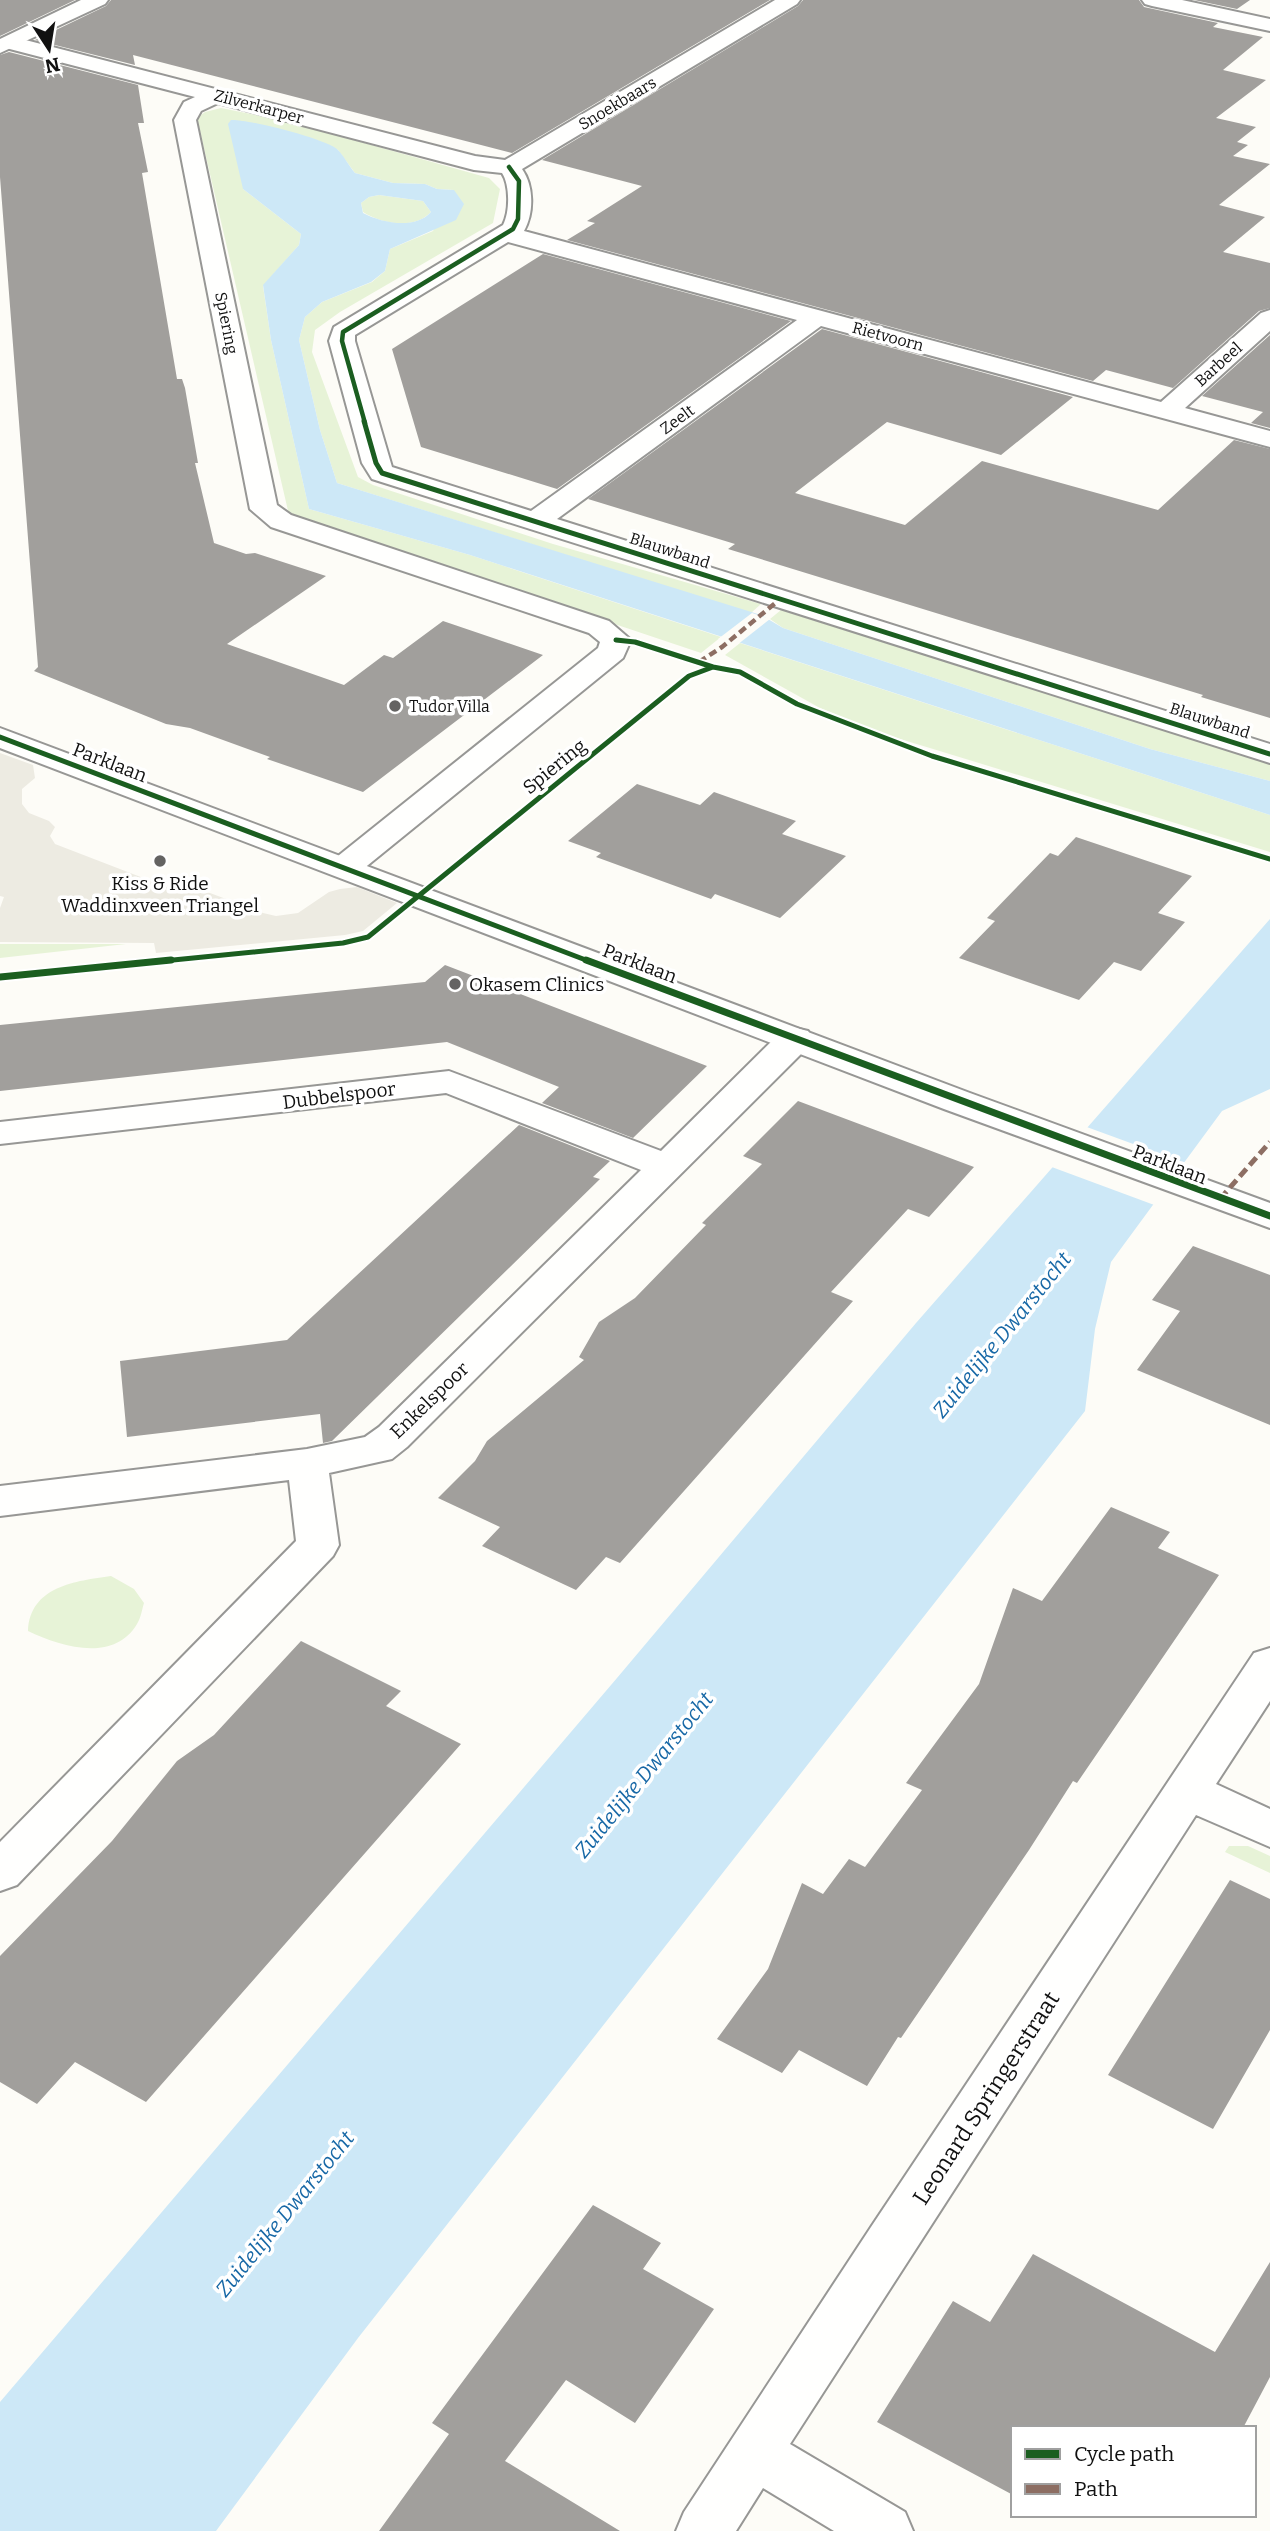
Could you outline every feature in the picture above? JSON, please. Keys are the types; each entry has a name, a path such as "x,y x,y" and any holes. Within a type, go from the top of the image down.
{"street":[{"path":"5,44 98,0"},
{"name":"Snoekbaars","path":"509,167 790,0"},
{"path":"1152,0 1270,25"},
{"name":"Zilverkarper","path":"5,44 216,95 487,166 509,167"},
{"name":"Spiering","path":"216,95 192,107 186,113 185,120 264,509 281,521 599,627 616,640 612,652 345,867"},
{"path":"506,234 513,229 518,219 519,181 509,167"},
{"name":"Rietvoorn","path":"506,234 1270,439"},
{"name":"Blauwband","path":"506,234 343,332 342,341 376,463 382,472 1270,754"},
{"name":"Zeelt","path":"536,521 818,317"},
{"name":"Barbeel","path":"1166,411 1270,318"},
{"name":"Parklaan","path":"0,737 1067,1142 1270,1216"},
{"name":"Enkelspoor","path":"307,1463 377,1449 393,1437 795,1039"},
{"name":"Dubbelspoor","path":"0,1133 449,1082 664,1166"},
{"path":"0,1501 307,1463 318,1545 0,1872"},
{"name":"Leonard Springerstraat","path":"704,2531 889,2243 1270,1665"},
{"path":"1188,1791 1270,1829"},
{"path":"755,2453 886,2531"}],"green space":[{"path":"221,108 286,121 489,178 500,189 493,223 340,312 315,330 312,352 358,477 373,485 553,544 761,604 751,613 337,483 320,430 299,340 305,317 322,302 372,282 385,271 390,249 433,231 454,190 437,189 425,184 393,183 355,173 338,150 283,130 243,189 301,234 299,245 263,286 271,340 309,509 470,555 721,637 701,653 289,515 197,118 205,112"},
{"path":"379,195 423,201 431,212 424,218 407,223 379,220 363,212 361,203 369,197"},
{"path":"781,610 1270,763 1270,781 1150,749 783,628 770,619"},
{"path":"740,643 1270,815 1270,852 884,734 820,708 725,655"},
{"path":"0,944 126,944 0,958"},
{"path":"111,1576 134,1589 144,1603 138,1622 127,1636 115,1644 101,1648 71,1646 28,1631 37,1604 46,1595 70,1584"},
{"path":"1229,1846 1248,1846 1270,1856 1270,1873 1225,1852"}],"shaded area":[{"path":"0,753 33,765 35,778 22,789 22,804 29,813 49,821 55,827 50,836 55,844 177,891 210,893 276,916 298,913 329,892 357,887 397,903 363,931 345,935 156,953 154,943 0,942 0,908 4,897 0,896"}],"water":[{"path":"231,120 287,130 338,150 355,173 393,183 425,184 437,189 454,190 464,204 456,220 390,249 385,271 371,282 322,302 305,317 299,340 320,430 337,483 761,615 783,628 1150,749 1270,781 1270,815 470,555 309,509 271,340 263,285 299,245 301,234 243,189 228,124","holes":["379,195 423,201 431,212 424,218 407,223 371,217 363,213 361,203 369,197"]},
{"name":"Zuidelijke Dwarstocht","path":"1270,919 1270,1089 1222,1111 1111,1262 1095,1329 1085,1411 358,2338 216,2531 0,2531 0,2402 916,1323"}],"pier":[{"path":"752,613 770,619 737,645 718,639"},
{"path":"1084,1126 1188,1164 1157,1206 1049,1166"}],"building":[{"path":"0,0 75,0 0,36"},
{"path":"111,0 770,0 512,153 133,55 135,65 35,40 106,6"},
{"path":"803,0 1139,0 1144,7 1218,23 1213,27 1263,37 1223,70 1266,80 1216,118 1256,127 1237,142 1248,145 1233,156 1270,164 1219,205 1265,217 1223,252 1270,263 1270,308 1259,311 1173,388 1106,370 1093,381 567,240 595,223 587,221 642,186 542,160 798,6"},
{"path":"1194,0 1250,0 1237,9"},
{"path":"9,52 138,85 144,123 138,123 148,172 142,173 177,379 182,379 185,388 198,463 195,463 214,543 326,576 227,644 344,685 384,655 393,658 443,621 543,655 363,792 267,759 270,757 190,728 166,724 34,671 38,667 0,177 0,55"},
{"path":"543,254 791,321 557,489 421,447 392,349"},
{"path":"822,329 1073,397 1001,455 887,422 795,493 905,525 982,461 1158,510 1234,440 1270,449 1270,718 728,549 735,544 588,499"},
{"path":"1270,335 1270,428 1251,423 1263,412 1202,396"},
{"path":"637,784 700,805 714,792 796,821 782,834 846,856 780,918 715,894 711,899 596,857 601,853 568,841"},
{"path":"1076,837 1192,876 1158,913 1185,922 1141,971 1114,962 1079,1000 959,958 995,921 987,918 1050,853 1058,856"},
{"path":"445,965 707,1066 633,1138 542,1103 559,1087 447,1042 0,1091 0,1025 425,982"},
{"path":"798,1101 974,1167 929,1217 908,1209 831,1292 853,1301 620,1563 606,1557 576,1590 482,1546 500,1527 438,1498 475,1461 487,1441 584,1360 579,1357 599,1322 635,1298 706,1225 702,1223 762,1164 743,1156"},
{"path":"519,1125 610,1161 593,1177 600,1179 332,1441 323,1443 320,1414 127,1437 120,1361 287,1340"},
{"path":"1193,1246 1270,1275 1270,1425 1137,1370 1180,1311 1152,1300"},
{"path":"1111,1507 1170,1532 1158,1548 1219,1575 1077,1783 1073,1781 1029,1850 901,2038 898,2037 867,2086 799,2050 782,2073 717,2039 768,1969 802,1883 823,1894 849,1859 865,1867 922,1790 906,1783 979,1684 1013,1588 1042,1601"},
{"path":"301,1641 401,1691 386,1706 461,1744 146,2102 75,2062 37,2104 0,2082 0,1956 112,1841 177,1761 214,1735"},
{"path":"1230,1880 1270,1899 1270,2030 1213,2129 1108,2075"},
{"path":"593,2205 661,2243 643,2269 714,2309 635,2423 566,2380 505,2461 620,2531 379,2531 449,2434 432,2423"},
{"path":"1033,2254 1215,2352 1270,2262 1270,2377 1244,2426 1011,2426 1011,2494 877,2422 953,2301 990,2322"}],"marked path":[{"path":"699,662 722,647 779,600"},
{"path":"1220,1199 1270,1142"}],"cycle path":[{"path":"509,167 519,181 518,219 513,229 343,332 342,341 376,463 382,473 1270,754"},
{"path":"616,640 635,642 713,667 740,672 797,704 932,756 1270,859"},
{"path":"0,977 343,943 368,937 689,676 713,667"},
{"path":"0,737 957,1101 1270,1216"}],"place":[{"name":"Tudor Villa","path":"395,706"},
{"name":"Kiss & Ride Waddinxveen Triangel","path":"160,861"},
{"name":"Okasem Clinics","path":"455,984"}]}
